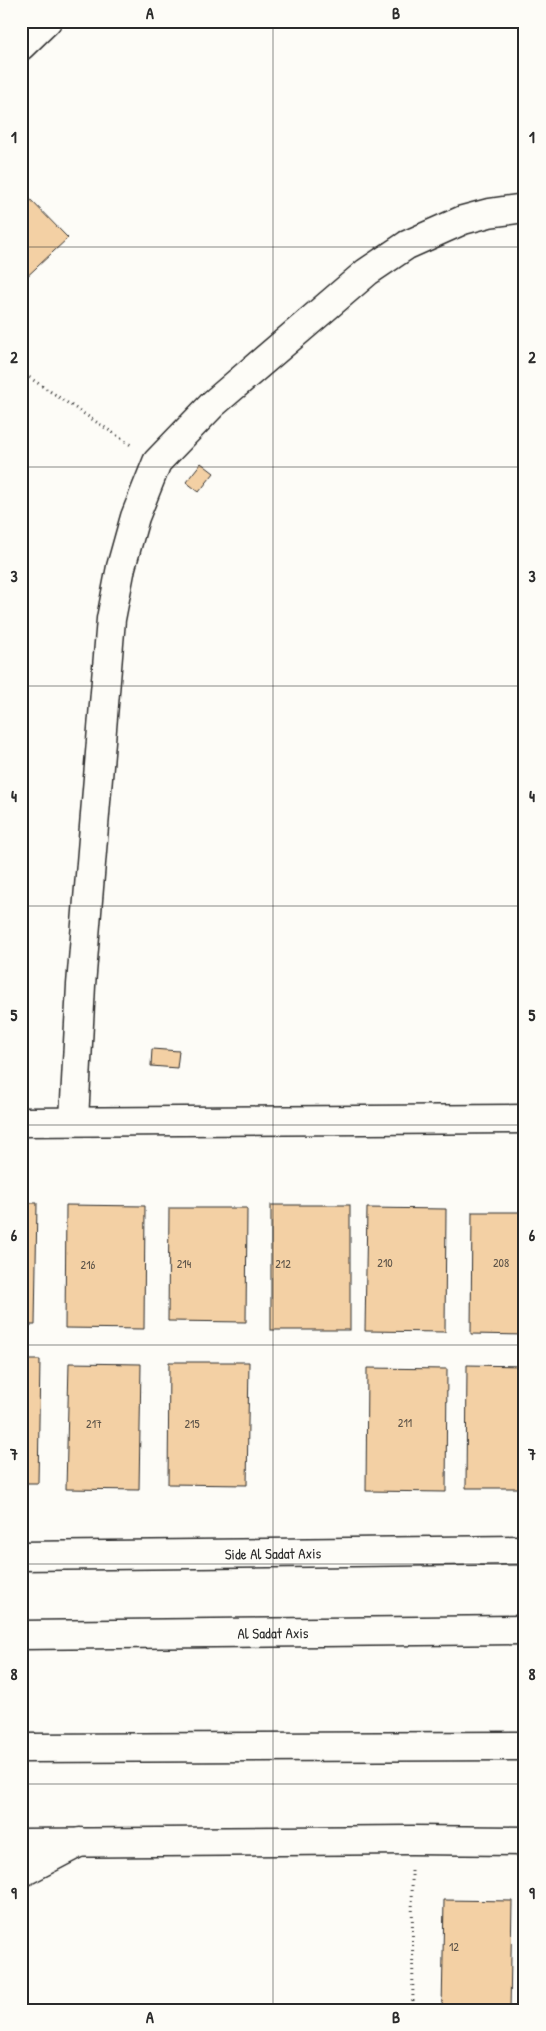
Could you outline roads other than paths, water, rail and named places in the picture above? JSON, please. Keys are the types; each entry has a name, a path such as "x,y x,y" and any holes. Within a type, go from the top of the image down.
{"street":[{"path":"21,46 47,21"},
{"path":"74,1120 81,985 111,619 120,567 135,517 157,462 213,404 367,272 407,245 463,220 490,213 525,208"},
{"path":"21,1122 74,1120 525,1119"},
{"name":"Side Al Sadat Axis","path":"21,1556 525,1550"},
{"name":"Al Sadat Axis","path":"21,1635 525,1630"},
{"path":"21,1748 525,1746"},
{"path":"21,1843 525,1841"},
{"path":"21,1873 80,1842"}]}
